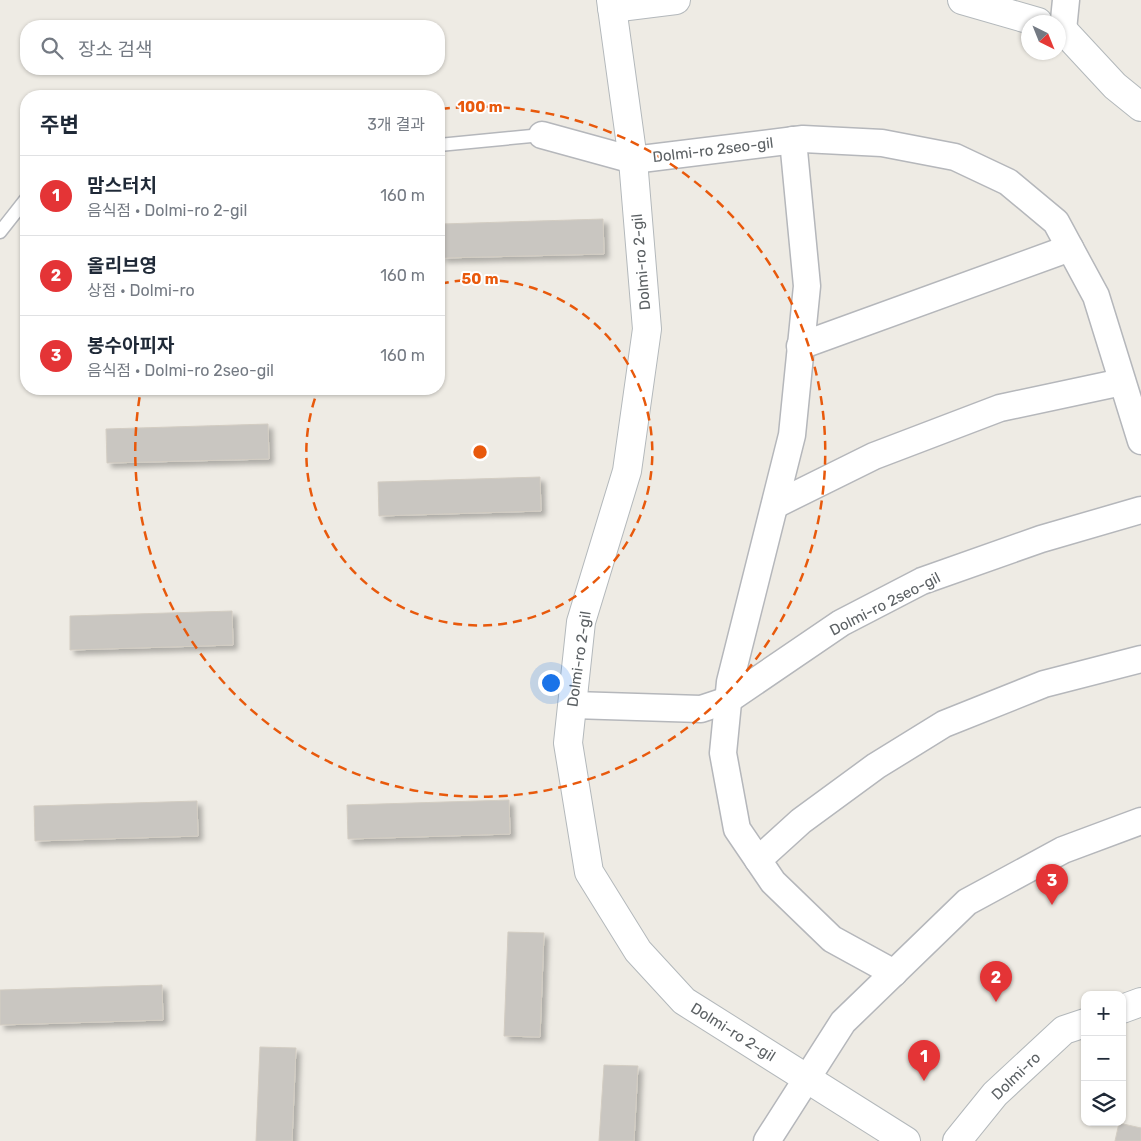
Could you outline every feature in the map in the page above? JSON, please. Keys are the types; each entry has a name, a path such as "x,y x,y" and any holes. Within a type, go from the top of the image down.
{"street":[{"path":"611,4 676,0"},
{"path":"962,0 1021,18"},
{"path":"1059,15 1066,0"},
{"name":"Dolmi-ro 2-gil","path":"611,4 633,160 647,329 627,471 581,622 568,743 589,872 638,951 684,1001 906,1141"},
{"path":"1066,40 1114,86 1141,107"},
{"path":"542,135 633,160"},
{"name":"Dolmi-ro 2seo-gil","path":"633,160 803,139 882,142 955,158 1008,182 1056,222 1096,296 1141,441"},
{"name":"Dolmi-ro 2seo-gil","path":"793,140 807,286 792,435 730,682 723,753 737,828 773,882 832,939 894,973"},
{"path":"800,346 1070,248"},
{"path":"775,505 874,456 1000,408 1122,382"},
{"name":"Dolmi-ro 2seo-gil","path":"728,700 841,623 922,581 1041,539 1141,510"},
{"path":"758,860 801,821 876,766 944,724 1044,684 1141,659"},
{"path":"573,705 701,709 728,700"},
{"path":"766,1141 842,1022 967,902 1063,850 1141,821"},
{"path":"1126,1008 1141,1002"},
{"name":"Dolmi-ro","path":"957,1141 995,1094 1064,1030 1081,1024"}],"lane":[{"path":"445,144 542,135"},
{"path":"0,232 20,207"}],"building":[{"path":"603,219 604,254 445,258 445,224"},
{"path":"268,424 269,459 107,463 106,429"},
{"path":"540,477 541,511 379,516 378,482"},
{"path":"232,611 233,645 70,650 70,616"},
{"path":"509,800 510,834 348,839 347,805"},
{"path":"197,801 198,836 35,841 34,806"},
{"path":"508,932 544,933 540,1037 504,1036"},
{"path":"162,985 163,1020 0,1025 0,990"},
{"path":"260,1047 296,1048 292,1141 256,1141"},
{"path":"604,1065 638,1066 634,1141 599,1141"},
{"path":"1126,1125 1141,1128 1141,1141 1115,1141 1118,1126"}],"place":[{"name":"봉수아피자","path":"1052,905"},
{"name":"올리브영","path":"996,1002"},
{"name":"맘스터치","path":"924,1081"}]}
